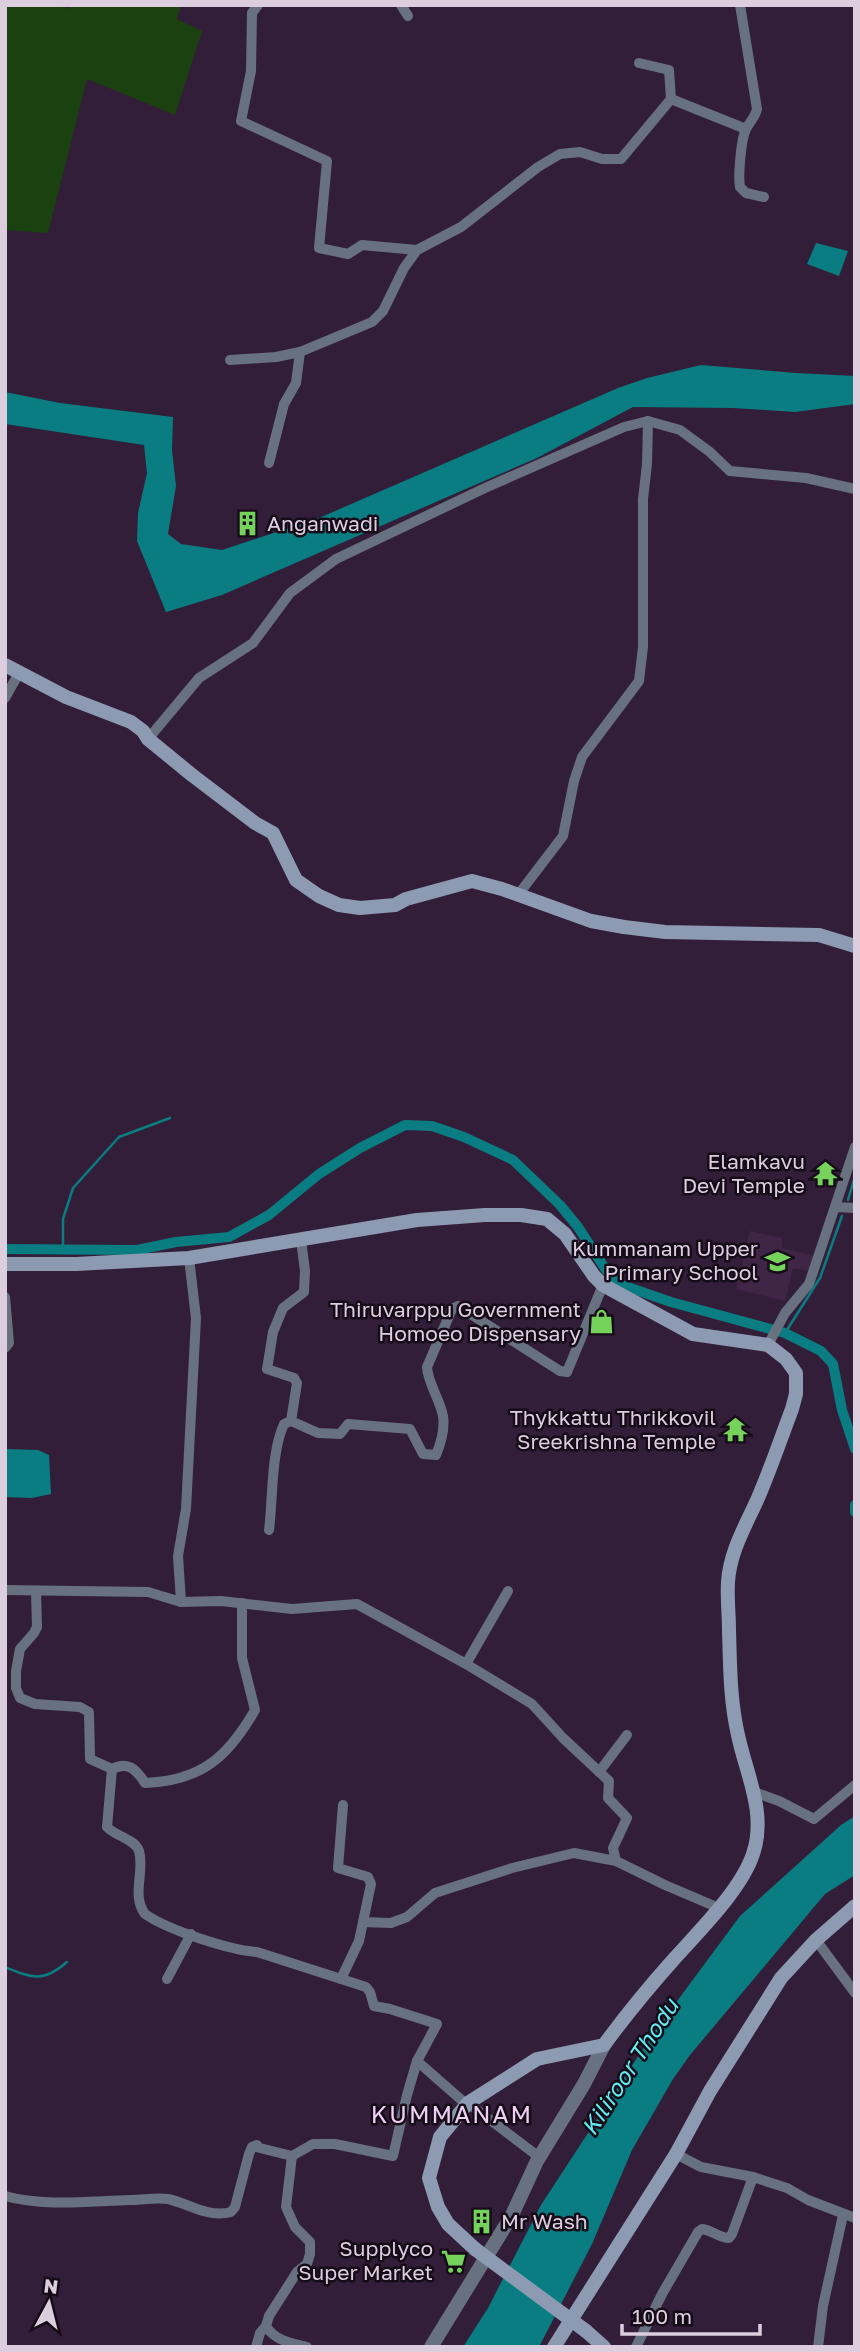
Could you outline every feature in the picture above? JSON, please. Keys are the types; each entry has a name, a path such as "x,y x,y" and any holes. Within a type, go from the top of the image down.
{"main road":[{"path":"5,665 66,696 131,722 143,731 148,739 273,833 296,880 319,896 339,905 360,908 395,905 406,899 472,881 591,921 624,927 665,932 819,935 855,946"},
{"path":"5,1264 76,1265 189,1258 417,1220 521,1215 547,1219 565,1234 594,1276 603,1284 693,1334 771,1341 793,1366 796,1373 796,1394 792,1409 759,1496 737,1543 728,1582 730,1672 734,1710 754,1792 757,1818 757,1840 752,1856 719,1908 628,2012 604,2045 537,2059 467,2104 440,2137 429,2178 438,2207 448,2224 475,2249 604,2347"},
{"path":"554,2347 676,2154 710,2091 781,1978 816,1940 855,1906"}],"street":[{"path":"258,5 252,13 251,71 241,121 327,161 319,248 348,254 362,244 417,250"},
{"path":"401,5 408,16"},
{"path":"740,5 757,109 755,118 746,129 738,176 740,187 746,192 764,197"},
{"path":"230,360 276,357 300,352 372,322 383,312 404,268 417,250 461,227 538,167 560,154 580,152 602,159 621,159 671,99 669,70 639,62"},
{"path":"671,99 746,129"},
{"path":"269,463 284,404 296,383 300,352"},
{"path":"148,739 199,678 253,643 290,593 336,559 624,427 648,421 680,430 730,471 806,478 855,489"},
{"path":"518,895 563,836 574,780 582,757 639,681 643,647 643,499 648,421"},
{"path":"5,698 19,673"},
{"path":"771,1341 785,1313 809,1284 855,1147"},
{"path":"835,1207 855,1208"},
{"path":"291,1421 297,1383 293,1378 267,1369 273,1332 283,1308 304,1292 305,1271 301,1240"},
{"path":"181,1602 178,1556 186,1509 196,1318 189,1258"},
{"path":"269,1530 274,1465 284,1424 291,1421 318,1433 340,1434 348,1424 410,1429 423,1454 436,1455 442,1439 443,1416 427,1376 427,1367 452,1309 458,1307 560,1371 567,1372 603,1284"},
{"path":"5,1297 9,1343 5,1348"},
{"path":"5,1590 148,1592 181,1602 242,1603 292,1609 357,1604 533,1704 563,1738 610,1780 608,1798 627,1818 612,1848 616,1861"},
{"path":"36,1591 37,1627 20,1649 16,1688 20,1698 36,1704 80,1707 89,1712 90,1759 112,1769"},
{"path":"466,1664 508,1591"},
{"path":"112,1769 127,1765 137,1771 145,1783 188,1777 211,1764 240,1735 255,1710 242,1658 242,1603"},
{"path":"599,1772 627,1735"},
{"path":"5,2196 17,2200 52,2202 167,2199 222,2215 231,2212 234,2207 252,2147 257,2145 256,2147 292,2156 313,2144 335,2144 393,2156 418,2061 437,2024 374,2006 366,1987 257,1952 216,1944 151,1918 142,1909 138,1897 139,1853 133,1844 107,1827 112,1769"},
{"path":"754,1792 814,1819 855,1785"},
{"path":"341,1979 359,1941 370,1891 368,1877 338,1868 343,1805"},
{"path":"363,1922 391,1923 407,1917 435,1892 512,1868 574,1853 616,1861 719,1908"},
{"path":"167,1979 191,1934"},
{"path":"816,1940 855,1993"},
{"path":"431,2347 512,2215 539,2157 584,2084 604,2045"},
{"path":"418,2061 467,2104 539,2157"},
{"path":"676,2154 701,2168 753,2177 787,2188 849,2216 823,2306 818,2347"},
{"path":"256,2347 269,2316 297,2272 307,2264 310,2254 310,2242 295,2227 286,2207 292,2156"},
{"path":"636,2347 662,2294 698,2232 702,2229 710,2230 723,2238 729,2238 732,2234 753,2177"},
{"path":"266,2326 281,2340 307,2347"}],"shaded area":[{"path":"5,5 58,5 69,9 70,5 181,5 177,19 202,31 175,115 87,79 48,233 5,230"},
{"path":"816,243 848,251 839,276 807,264"},
{"path":"701,365 855,376 855,404 795,412 633,407 537,458 222,595 166,612 137,541 138,513 147,473 144,445 5,424 5,392 60,403 173,417 172,450 176,486 168,534 181,544 222,550 319,518 618,388"},
{"name":"Kummanam Upper Primary School","path":"750,1231 782,1238 782,1248 814,1256 810,1271 793,1268 785,1301 736,1289"},
{"path":"5,1449 38,1450 49,1455 51,1494 32,1498 5,1497"},
{"path":"855,1816 855,1875 825,1894 690,2055 673,2079 632,2150 592,2244 539,2347 463,2347 488,2308 541,2205 652,2035 740,1916 841,1825"}],"waterway":[{"path":"63,1250 63,1219 73,1188 119,1137 170,1118"},
{"path":"5,1249 137,1250 176,1242 229,1237 269,1215 319,1174 360,1148 405,1125 432,1126 464,1137 513,1160 560,1205 619,1284 671,1302 785,1333 821,1351 833,1364 842,1410 855,1449"},
{"path":"848,1200 855,1176"},
{"path":"785,1333 820,1278 842,1216"},
{"path":"855,1505 855,1512"},
{"path":"5,1967 37,1977 51,1973 67,1962"}],"place":[{"name":"Anganwadi","path":"247,524"},
{"name":"Elamkavu Devi Temple","path":"825,1174"},
{"name":"Kummanam Upper Primary School","path":"778,1261"},
{"name":"Thiruvarppu Government Homoeo Dispensary","path":"601,1322"},
{"name":"Thykkattu Thrikkovil Sreekrishna Temple","path":"736,1430"},
{"name":"Mr Wash","path":"481,2222"},
{"name":"Supplyco Super Market","path":"453,2261"}],"district":[{"name":"KUMMANAM","path":"452,2115"}],"water label":[{"name":"Kiliroor Thodu","path":"630,2067"}]}
